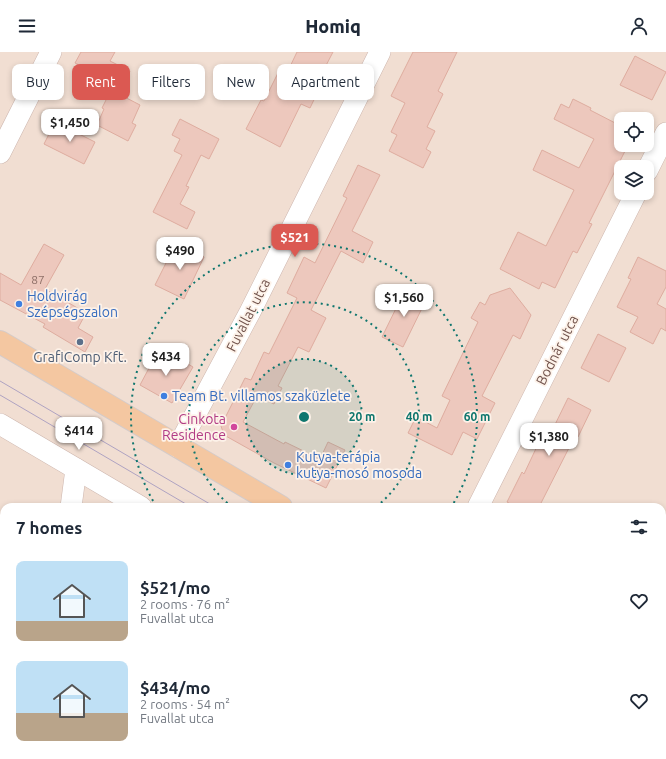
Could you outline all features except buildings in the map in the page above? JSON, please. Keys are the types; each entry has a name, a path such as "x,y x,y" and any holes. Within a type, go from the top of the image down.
{"main road":[{"path":"0,342 274,503"}],"street":[{"path":"0,153 51,52"},
{"name":"Fuvallat utca","path":"178,447 250,312 380,52"},
{"path":"652,160 666,133"},
{"name":"Bodnár utca","path":"480,503 632,200"},
{"path":"0,424 134,503"},
{"path":"72,503 76,469"}],"shaded area":[{"path":"0,52 666,52 666,503 0,503"}],"tram line":[{"path":"0,381 208,503"},
{"path":"0,395 184,503"}],"place":[{"name":"Holdvirág Szépségszalon","path":"19,304"},
{"name":"GrafiComp Kft.","path":"80,342"},
{"name":"Team Bt. villamos szaküzlete","path":"164,396"},
{"name":"Cinkota Residence","path":"234,427"},
{"name":"Kutya-terápia kutya-mosó mosoda","path":"288,465"}]}
